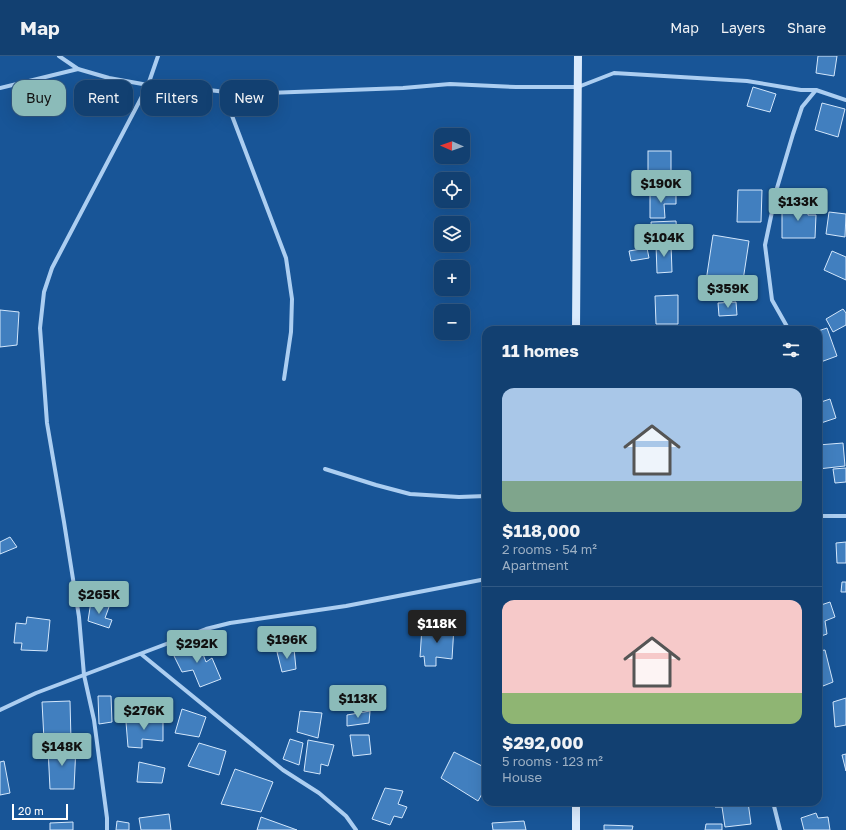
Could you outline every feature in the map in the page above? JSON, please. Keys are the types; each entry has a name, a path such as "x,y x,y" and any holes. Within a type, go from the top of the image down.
{"street":[{"path":"59,56 78,69 109,78 141,84"},
{"path":"150,80 158,56"},
{"path":"576,326 578,56"},
{"path":"0,88 78,69"},
{"path":"278,92 403,88 450,84 516,87 578,86 614,73 747,81 801,90 816,90 846,100"},
{"path":"787,326 772,300 765,245 777,188 793,134 802,107 816,90"},
{"path":"107,830 107,818 94,720 84,675 79,617 47,423 40,328 44,292 52,268 141,98"},
{"path":"232,116 286,258 292,299 291,332 284,379"},
{"path":"325,469 410,494 482,496"},
{"path":"822,516 846,516"},
{"path":"0,710 36,693 200,632 230,623 346,606 482,580"},
{"path":"141,654 283,770 319,793 346,816 356,830"},
{"path":"576,806 576,830"},
{"path":"774,806 780,830"}],"building":[{"path":"818,56 837,56 834,76 816,73"},
{"path":"753,87 776,94 770,112 747,106"},
{"path":"822,103 845,109 838,137 815,130"},
{"path":"648,151 671,151 671,177 648,177"},
{"path":"738,190 762,190 761,222 737,222"},
{"path":"650,193 676,193 676,204 664,204 665,218 650,218"},
{"path":"782,204 808,204 808,215 816,215 815,238 782,238"},
{"path":"829,212 846,214 845,237 826,234"},
{"path":"676,221 677,236 652,237 651,222"},
{"path":"713,235 749,241 742,287 706,281"},
{"path":"656,244 671,244 672,272 657,273"},
{"path":"647,248 649,258 631,261 629,251"},
{"path":"832,251 846,257 846,280 824,270"},
{"path":"678,295 678,324 656,324 655,296"},
{"path":"736,302 737,315 719,316 718,303"},
{"path":"843,309 846,313 846,325 833,332 826,319"},
{"path":"0,310 19,312 17,345 0,347"},
{"path":"827,328 837,356 822,362 822,330"},
{"path":"830,399 836,418 822,423 822,402"},
{"path":"843,443 845,466 822,469 822,445"},
{"path":"846,468 846,482 835,483 833,469"},
{"path":"10,537 17,547 0,554 0,542"},
{"path":"846,542 846,563 837,563 836,543"},
{"path":"842,582 846,582 846,592 841,592"},
{"path":"91,601 109,607 105,618 112,620 109,628 88,621"},
{"path":"830,602 835,617 825,621 827,634 822,636 822,605"},
{"path":"27,617 50,620 47,651 21,650 22,643 14,643 16,623 26,624"},
{"path":"454,626 452,659 436,657 436,666 425,666 424,656 420,657 422,627"},
{"path":"198,641 206,662 212,658 221,679 200,687 193,670 182,672 172,652"},
{"path":"294,648 296,669 282,672 277,652"},
{"path":"822,650 825,650 833,682 823,686 822,683"},
{"path":"98,696 111,696 112,722 99,724"},
{"path":"846,698 846,725 835,727 833,702"},
{"path":"70,701 71,740 44,740 42,702"},
{"path":"182,709 206,717 199,737 175,733"},
{"path":"300,711 322,713 318,738 297,732"},
{"path":"370,711 369,723 347,726 347,715"},
{"path":"163,717 163,741 142,739 142,748 128,747 126,722"},
{"path":"350,735 369,735 371,754 353,756"},
{"path":"290,739 303,743 299,765 283,759"},
{"path":"308,740 334,745 328,766 321,764 320,774 304,771"},
{"path":"199,743 226,751 219,775 188,766"},
{"path":"76,746 74,789 50,789 48,748"},
{"path":"454,752 482,766 482,794 478,801 441,778"},
{"path":"846,754 846,771 842,755"},
{"path":"4,761 10,793 0,795 0,762"},
{"path":"139,762 165,768 162,783 137,782"},
{"path":"235,769 273,782 261,812 221,804"},
{"path":"385,788 403,791 398,804 407,807 402,818 394,816 390,825 372,819"},
{"path":"749,806 751,824 725,827 722,807 715,807"},
{"path":"816,813 818,818 828,817 830,830 804,830 801,818"},
{"path":"169,814 171,830 141,830 139,818"},
{"path":"261,817 297,830 257,830"},
{"path":"117,821 129,823 129,830 116,830"},
{"path":"524,821 526,830 493,830 492,823"},
{"path":"73,822 73,830 50,830 50,823"},
{"path":"706,824 722,824 722,830 705,830"},
{"path":"604,825 633,826 632,830 604,830"}]}
